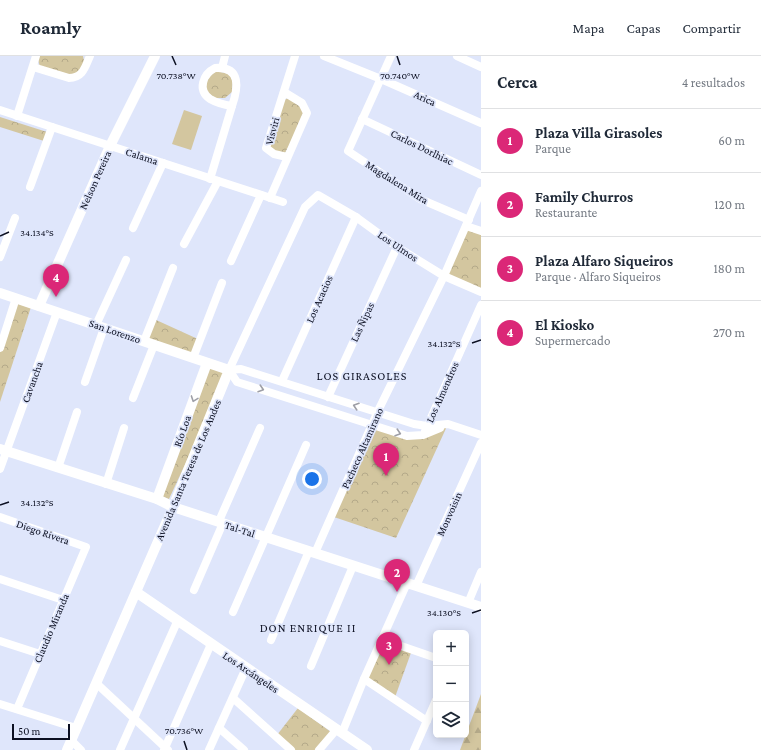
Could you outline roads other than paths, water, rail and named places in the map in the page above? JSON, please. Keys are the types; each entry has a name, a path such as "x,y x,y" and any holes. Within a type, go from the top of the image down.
{"street":[{"path":"17,116 36,56"},
{"path":"33,67 69,78 74,78 83,73 90,56"},
{"name":"Nelson Pereira","path":"39,306 110,146 155,56"},
{"path":"222,68 225,56"},
{"name":"Visviri","path":"287,157 274,154 266,148 295,56"},
{"name":"Arica","path":"324,56 381,79 481,124"},
{"path":"362,119 391,56"},
{"path":"457,56 481,67"},
{"path":"184,244 214,180 236,93 236,79 230,71 222,68 215,68 205,75 202,87 204,93 208,98 224,105 232,106"},
{"name":"Visviri","path":"270,198 307,113 302,103 284,92"},
{"name":"Calama","path":"0,110 283,202"},
{"name":"Magdalena Mira","path":"362,119 348,151 420,199 481,231"},
{"name":"Carlos Dorlhiac","path":"362,119 481,176"},
{"path":"30,187 52,127"},
{"path":"133,228 163,163"},
{"name":"Pacheco Altamirano","path":"271,640 377,414 444,276 481,191"},
{"path":"231,261 261,195"},
{"name":"Los Ulmos","path":"318,195 356,217 397,247 444,276 481,292"},
{"name":"Avenida Santa Teresa de Los Andes","path":"69,745 173,507 229,370 305,207 318,195"},
{"name":"Los Acacios","path":"282,381 356,217"},
{"path":"0,257 14,218"},
{"name":"Las Ñipas","path":"328,397 397,247"},
{"path":"85,382 100,326 126,260"},
{"path":"133,398 173,268"},
{"path":"192,358 222,283"},
{"name":"San Lorenzo","path":"0,293 207,363 229,370 241,369 282,381 377,414 427,426 448,424 481,435"},
{"path":"0,348 16,298"},
{"name":"Los Almendros","path":"423,435 481,305"},
{"name":"Cavancha","path":"0,469 3,450 57,312"},
{"name":"Río Loa","path":"157,499 207,363"},
{"name":"San Lorenzo","path":"229,370 237,382 407,436 423,435 448,424"},
{"path":"58,468 77,412"},
{"path":"106,484 124,428"},
{"path":"194,590 260,428"},
{"name":"Monvoisin","path":"319,750 340,731 382,639 412,584 481,443"},
{"path":"232,612 306,445"},
{"name":"Tal-Tal","path":"3,450 157,499 173,507 481,607"},
{"name":"Diego Rivera","path":"0,517 86,547"},
{"name":"Claudio Miranda","path":"17,709 86,547"},
{"path":"311,666 353,566"},
{"path":"468,603 481,572"},
{"path":"0,579 63,600"},
{"name":"Los Arcángeles","path":"136,592 177,622 340,731 362,749"},
{"path":"120,750 177,622"},
{"path":"382,639 433,657"},
{"path":"0,640 40,654"},
{"path":"96,683 165,749 211,644"},
{"path":"209,750 246,668"},
{"path":"364,679 427,721"},
{"path":"233,698 291,750"},
{"path":"414,750 435,702"},
{"path":"0,704 76,728"},
{"path":"219,728 244,750"},
{"path":"69,745 81,750"}],"place":[{"name":"El Kiosko","path":"56,297"},
{"name":"Plaza Villa Girasoles","path":"386,476"},
{"name":"Family Churros","path":"397,592"},
{"name":"Plaza Alfaro Siqueiros","path":"389,665"}],"district":[{"name":"LOS GIRASOLES","path":"362,376"},
{"name":"DON ENRIQUE II","path":"308,628"}]}
